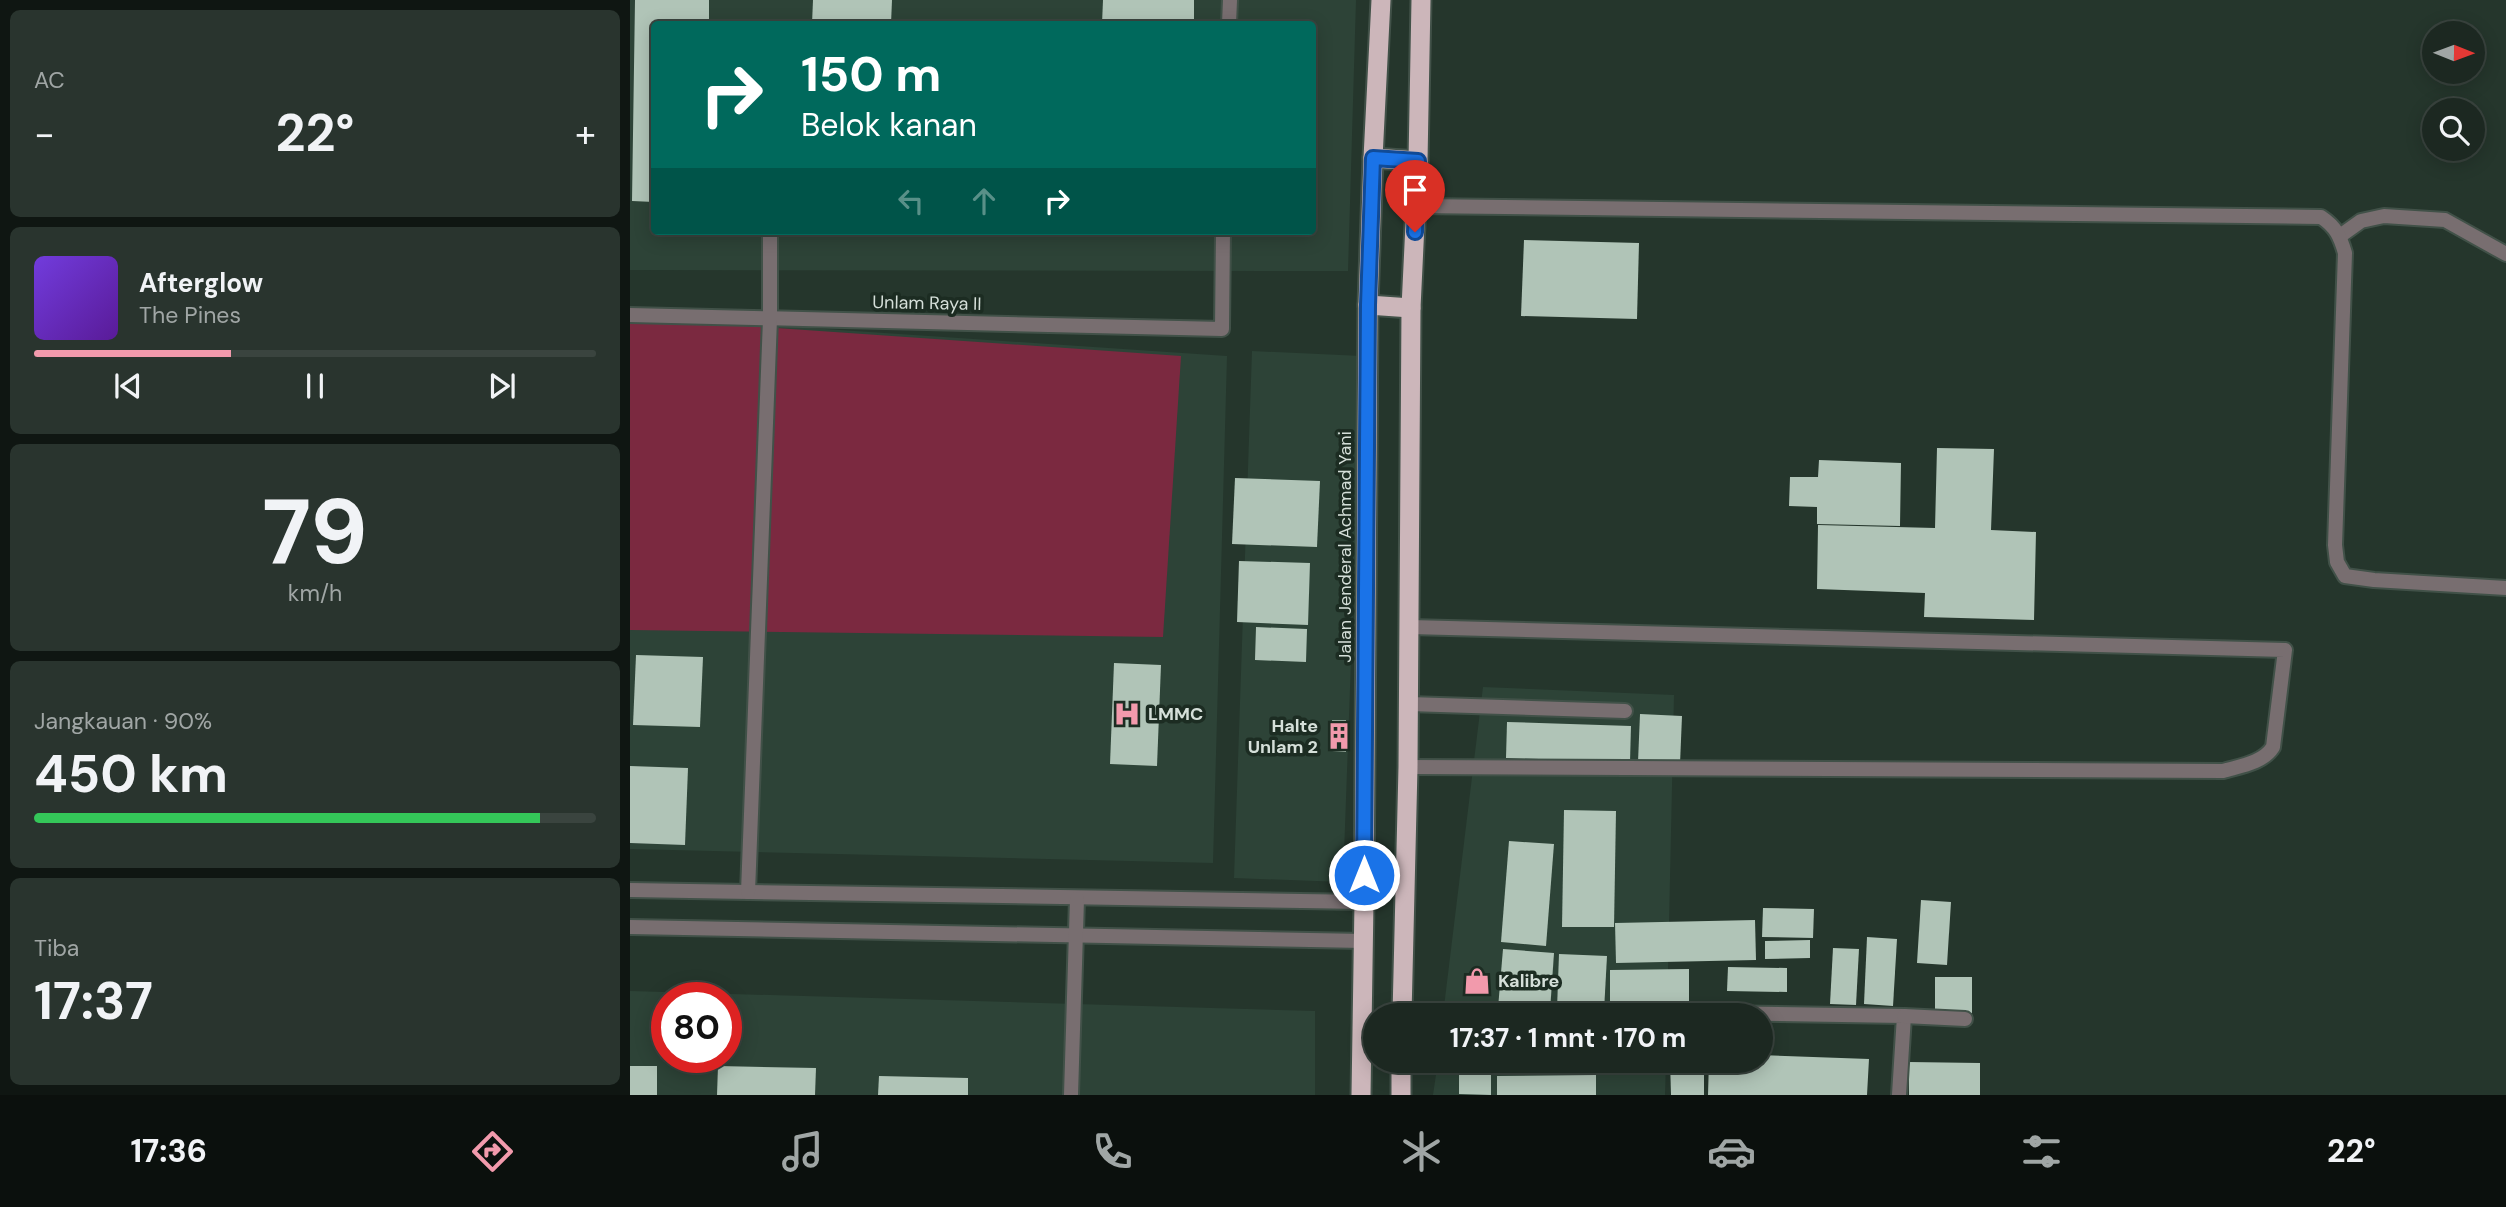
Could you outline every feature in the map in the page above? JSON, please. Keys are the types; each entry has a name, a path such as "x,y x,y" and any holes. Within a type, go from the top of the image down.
{"highway":[{"name":"Jalan Jenderal Achmad Yani","path":"1361,1095 1368,305 1381,0"},
{"path":"1402,1003 1409,704 1411,308 1418,161 1421,0"},
{"path":"1373,158 1418,161"},
{"path":"1368,305 1411,308"},
{"path":"1401,1073 1401,1095"}],"street":[{"path":"1229,21 1230,0"},
{"path":"1416,206 2321,218 2333,225 2340,236 2345,253 2335,545 2337,562 2345,576 2506,588"},
{"path":"2340,236 2361,221 2384,216 2445,220 2506,254"},
{"path":"748,892 770,318 770,235"},
{"name":"Unlam Raya II","path":"630,315 1222,329 1223,235"},
{"path":"1408,767 2223,772 2269,755 2273,747 2285,650 1409,627"},
{"path":"1409,704 1625,711"},
{"path":"630,890 1364,902"},
{"path":"1071,1095 1077,899"},
{"path":"630,927 1364,941"},
{"path":"1773,1014 1965,1019"},
{"path":"1899,1095 1904,1016"}],"shaded area":[{"path":"630,0 1356,0 1348,271 630,270"},
{"path":"630,316 1227,356 1213,863 630,849"},
{"path":"630,318 1181,356 1163,637 630,630"},
{"path":"1252,351 1362,356 1343,882 1234,878"},
{"path":"1483,687 1674,695 1667,1003 1444,1003"},
{"path":"630,991 651,992 651,1073 742,1073 742,994 1315,1011 1315,1095 630,1095"},
{"path":"1436,1073 1666,1073 1665,1095 1433,1095"}],"building":[{"path":"635,0 709,0 709,21 651,21 651,202 632,201"},
{"path":"813,0 892,0 891,21 812,21"},
{"path":"1103,0 1194,0 1194,21 1102,21"},
{"path":"1524,240 1639,243 1637,319 1521,316"},
{"path":"1937,448 1994,449 1991,530 2036,532 2034,620 1924,617 1925,593 1817,589 1818,525 1935,528"},
{"path":"1819,460 1901,463 1900,526 1817,524 1817,507 1789,506 1790,477 1818,477"},
{"path":"1235,478 1320,481 1317,547 1232,544"},
{"path":"1239,561 1310,563 1308,625 1237,622"},
{"path":"1256,627 1307,629 1306,662 1255,660"},
{"path":"636,655 703,657 700,727 633,725"},
{"path":"1114,663 1161,665 1157,766 1110,764"},
{"path":"1640,714 1682,716 1680,764 1638,762"},
{"name":"Halte Unlam 2","path":"1332,720 1346,720 1346,752 1332,751"},
{"path":"1507,722 1631,726 1630,762 1506,758"},
{"path":"630,766 688,768 685,845 630,843"},
{"path":"1564,810 1616,811 1614,927 1562,927"},
{"path":"1509,841 1554,844 1546,946 1501,942"},
{"path":"1921,900 1951,902 1947,965 1917,963"},
{"path":"1763,908 1814,909 1813,938 1762,937"},
{"path":"1755,920 1756,960 1616,963 1615,923"},
{"path":"1867,937 1897,939 1893,1006 1864,1004"},
{"path":"1810,940 1810,958 1765,959 1765,941"},
{"path":"1833,948 1859,949 1856,1005 1830,1004"},
{"path":"1503,949 1554,953 1551,1003 1498,1003"},
{"path":"1559,954 1607,956 1604,1003 1557,1003"},
{"path":"1728,967 1787,968 1787,992 1727,991"},
{"path":"1689,969 1689,1002 1610,1003 1610,970"},
{"path":"1935,977 1972,977 1972,1013 1935,1013"},
{"path":"1773,1055 1869,1059 1867,1095 1708,1095 1709,1073 1773,1073"},
{"path":"1909,1062 1980,1063 1980,1095 1909,1095"},
{"path":"630,1066 651,1066 651,1073 657,1073 657,1095 630,1095"},
{"path":"742,1066 816,1068 815,1095 717,1095 718,1073 742,1073"},
{"path":"1459,1073 1491,1073 1491,1095 1459,1094"},
{"path":"1670,1073 1704,1073 1704,1095 1671,1095"},
{"path":"1596,1075 1596,1095 1497,1095 1497,1076"},
{"path":"879,1076 968,1078 968,1095 878,1095"}],"place":[{"name":"LMMC","path":"1127,714"},
{"name":"Halte Unlam 2","path":"1339,736"},
{"name":"Kalibre","path":"1477,981"}],"route":[{"path":"1364,875 1368,305 1373,158 1418,161 1415,232"}]}
